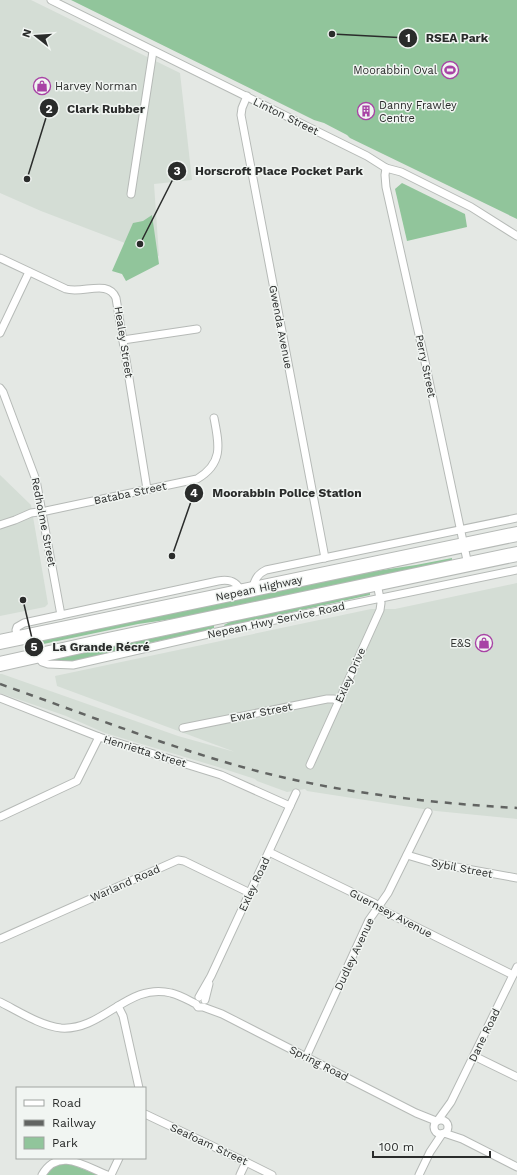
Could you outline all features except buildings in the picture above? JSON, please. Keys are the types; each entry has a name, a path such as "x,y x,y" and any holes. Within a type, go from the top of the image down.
{"highway":[{"name":"Nepean Highway","path":"0,642 517,534"},
{"name":"Nepean Highway","path":"0,664 517,554"},
{"path":"18,638 22,659"}],"street":[{"name":"Linton Street","path":"51,0 367,156 386,168 401,172 471,207 517,236"},
{"path":"131,194 153,51"},
{"name":"Gwenda Avenue","path":"247,96 241,115 325,558"},
{"name":"Perry Street","path":"386,168 386,187 468,565"},
{"name":"Healey Street","path":"0,258 71,291 103,287 111,290 116,298 147,489"},
{"path":"0,333 29,272"},
{"path":"123,340 197,329"},
{"name":"Redholme Street","path":"0,388 34,472 61,615"},
{"name":"Bataba Street","path":"0,525 27,514 197,479 209,470 216,460 218,449 214,418"},
{"path":"18,638 16,630 17,626 21,624 225,580 234,582 247,591 262,572 517,518"},
{"name":"Nepean Hwy Service Road","path":"38,656 42,662 48,664 73,665 217,632 517,570"},
{"name":"Exley Drive","path":"310,765 380,610 381,603 377,584"},
{"name":"Nepean Highway","path":"217,632 224,616"},
{"name":"Henrietta Street","path":"0,698 99,737 221,775 290,806"},
{"name":"Ewar Street","path":"184,728 327,699 334,699 338,701"},
{"path":"0,816 77,781 99,737"},
{"name":"Exley Road","path":"201,1001 211,976 296,792"},
{"name":"Dudley Avenue","path":"306,1056 369,920 388,893 428,812"},
{"name":"Guernsey Avenue","path":"269,852 374,903 382,910 513,975"},
{"name":"Sybil Street","path":"407,855 440,865 517,878"},
{"name":"Warland Road","path":"0,939 178,860 184,861 250,893"},
{"name":"Dane Road","path":"419,1175 430,1152 438,1128 517,967"},
{"path":"0,1002 49,1026 68,1028 82,1026 92,1022 132,997 143,993 160,991 201,1001"},
{"name":"Spring Road","path":"201,1001 222,1014 416,1113 438,1128 517,1167"},
{"path":"118,1006 123,1016 139,1087"},
{"path":"474,1056 517,1078"},
{"name":"Dane Road","path":"438,1128 447,1131 451,1102"},
{"name":"Seafoam Street","path":"146,1114 272,1175"},
{"path":"438,1128 442,1120 447,1124"},
{"name":"Spring Road","path":"447,1124 462,1139"},
{"path":"111,1175 119,1159"},
{"path":"42,1175 48,1166 65,1160 77,1163 107,1175"},
{"path":"240,1175 246,1162"}],"shaded area":[{"path":"0,0 31,0 180,73 192,180 154,184 159,256 41,211 0,193"},
{"path":"0,475 31,505 48,604 45,607 0,616"},
{"path":"517,583 517,819 436,811 307,791 305,789 287,792 255,779 218,767 105,733 66,716 0,693 0,674 2,674 178,736 235,752 57,686 55,676 371,609 395,609"}],"green space":[{"path":"71,0 517,0 517,219 350,138 324,123 314,120"},
{"path":"402,183 465,214 467,227 407,241 395,189"},
{"path":"152,215 159,264 126,281 122,274 112,271 133,223 143,221"},
{"path":"452,558 452,561 193,616 138,624 34,646 25,645 362,573"},
{"path":"370,593 370,595 225,627 224,625 232,621"},
{"path":"214,625 214,628 210,630 140,645 79,662 46,661"},
{"path":"65,1163 98,1175 46,1175 53,1167"}],"railway":[{"path":"0,684 192,752 289,779 386,796 517,808"}],"place":[{"name":"RSEA Park","path":"332,34"},
{"name":"Moorabbin Oval","path":"450,70"},
{"name":"Harvey Norman","path":"42,86"},
{"name":"Danny Frawley Centre","path":"366,111"},
{"name":"Clark Rubber","path":"27,179"},
{"name":"Horscroft Place Pocket Park","path":"140,244"},
{"name":"Moorabbin Police Station","path":"172,556"},
{"name":"La Grande Récré","path":"23,600"},
{"name":"E&S","path":"484,643"}]}
